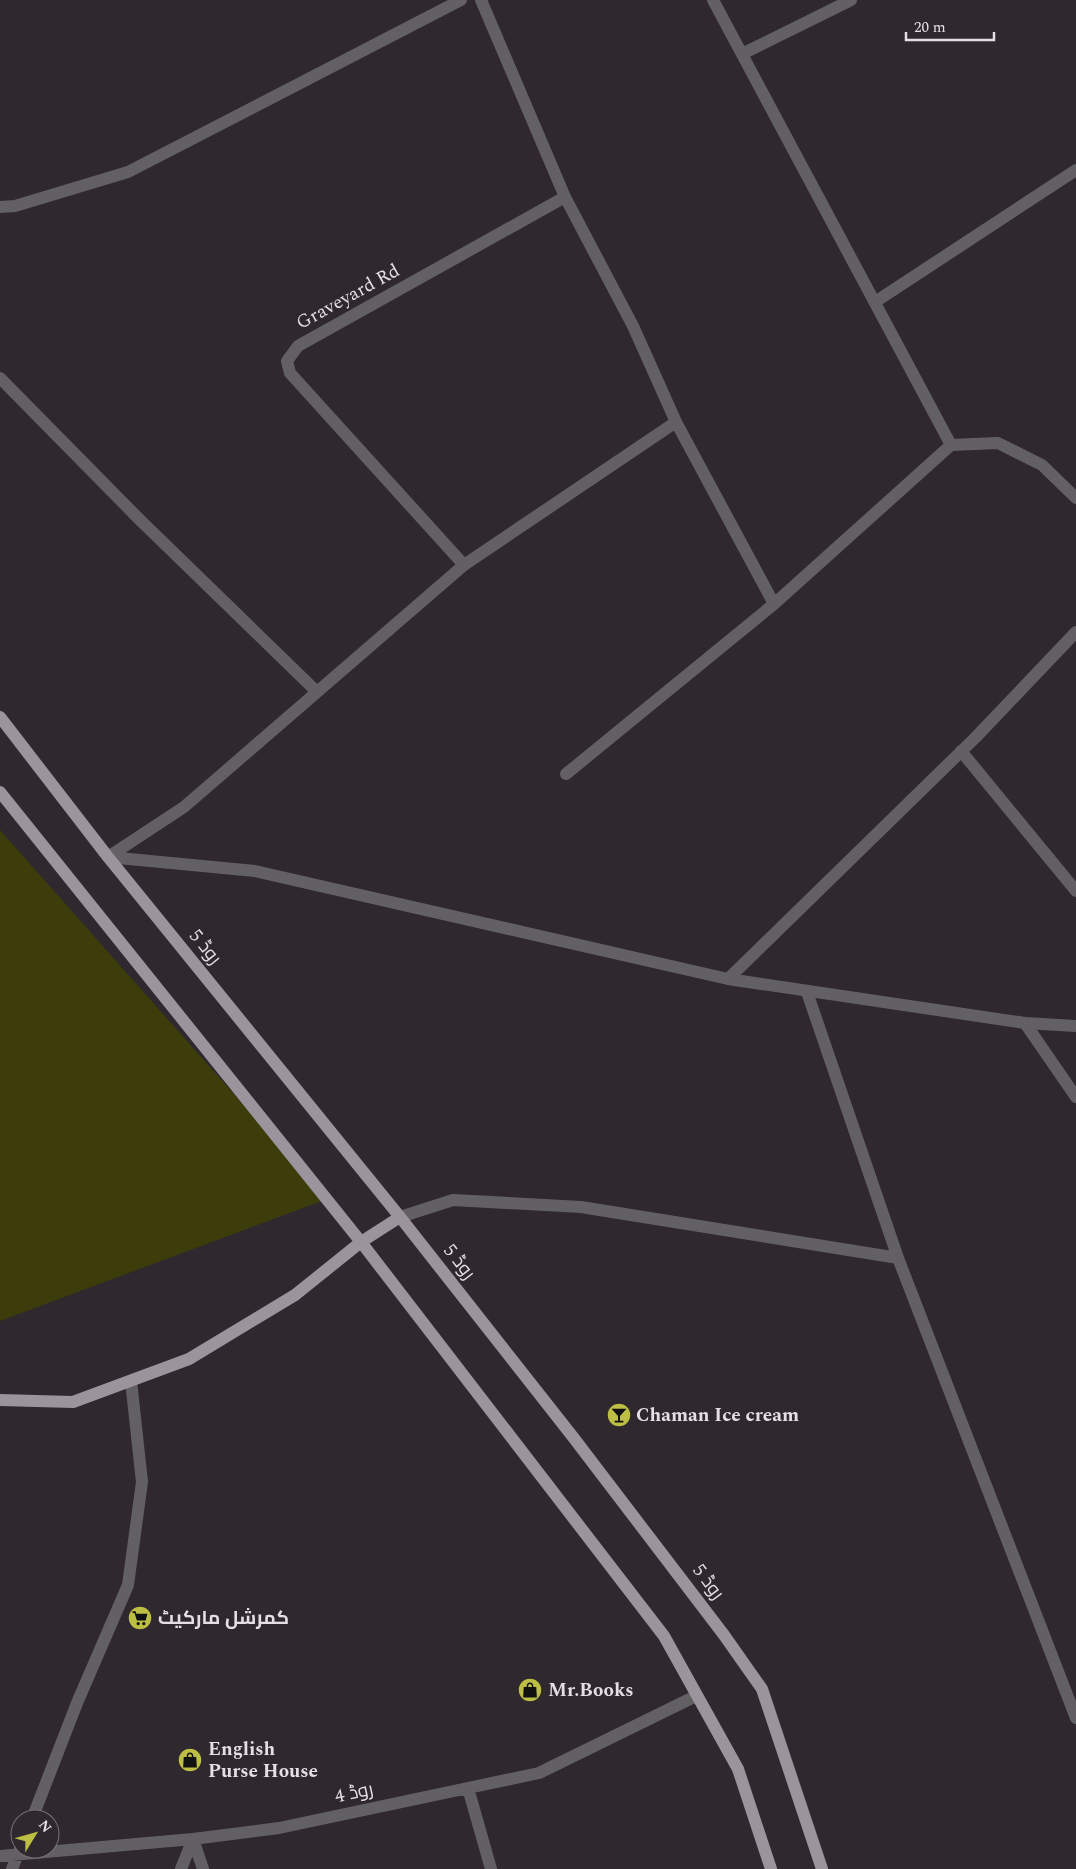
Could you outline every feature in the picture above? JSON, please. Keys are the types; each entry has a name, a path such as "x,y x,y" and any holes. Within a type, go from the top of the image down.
{"main road":[{"name":"روڈ 5","path":"0,717 108,857 400,1217 573,1437 724,1635 762,1689 822,1869"},
{"path":"0,792 361,1242 664,1636 738,1769 771,1869"},
{"path":"0,1400 73,1402 189,1359 296,1295 361,1242 400,1217"}],"street":[{"path":"0,208 15,206 128,172 461,0"},
{"path":"481,0 565,197 633,326 676,422 774,604"},
{"path":"714,0 952,446"},
{"path":"742,54 851,0"},
{"path":"874,302 1076,170"},
{"name":"Graveyard Rd","path":"464,565 290,373 287,360 298,346 565,197"},
{"path":"0,378 139,519 316,691"},
{"path":"108,857 184,807 464,565 676,422"},
{"path":"566,774 774,604 952,446 998,443 1042,465 1076,498"},
{"path":"728,979 961,751 1076,632"},
{"path":"961,751 1076,891"},
{"path":"108,857 255,871 728,979 1025,1023 1076,1026"},
{"path":"807,992 898,1258 1076,1718"},
{"path":"1025,1023 1076,1097"},
{"path":"400,1217 453,1200 581,1207 898,1258"},
{"path":"36,1809 77,1703 128,1585 142,1482 131,1381"},
{"name":"روڈ 4","path":"60,1848 193,1839 279,1828 539,1773 696,1696"},
{"path":"468,1788 491,1869"},
{"path":"181,1869 193,1839"},
{"path":"193,1839 202,1869"}],"shaded area":[{"path":"0,830 327,1199 0,1321"}],"place":[{"name":"Chaman Ice cream","path":"619,1415"},
{"name":"کمرشل مارکیٹ","path":"140,1618"},
{"name":"Mr.Books","path":"530,1690"},
{"name":"English Purse House","path":"190,1760"}]}
